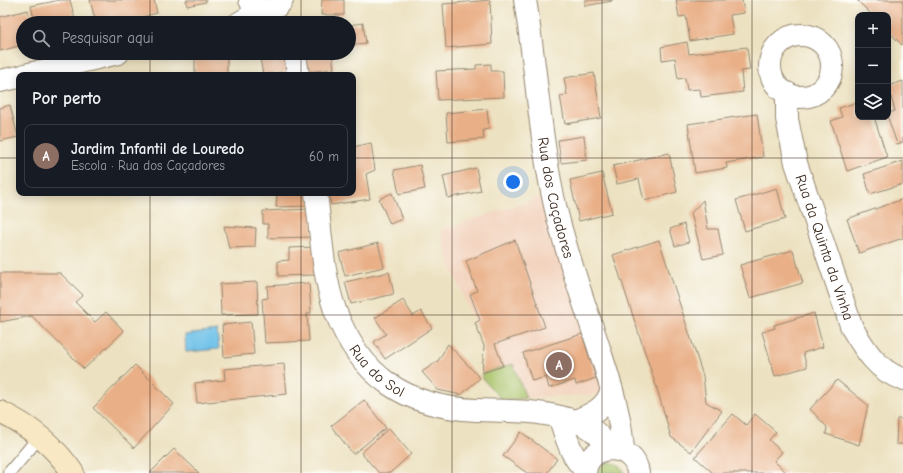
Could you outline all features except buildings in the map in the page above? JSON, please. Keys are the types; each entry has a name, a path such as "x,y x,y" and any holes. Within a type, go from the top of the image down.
{"street":[{"name":"Rua dos Caçadores","path":"524,0 533,55 546,159 568,255 612,390 621,427 616,450"},
{"path":"254,16 272,8"},
{"path":"38,72 88,60"},
{"path":"296,60 298,72"},
{"path":"0,81 16,77"},
{"name":"Rua da Quinta da Vinha","path":"787,93 787,119 796,163 852,328 865,350 881,367 903,379"},
{"name":"Rua do Sol","path":"316,196 327,276 335,309 346,334 362,360 381,380 402,392 444,406 474,410 533,412 567,419 588,426 616,450 635,462 641,472"},
{"path":"612,390 608,401 598,410 567,419 572,452 585,471 594,455 616,450"},
{"path":"0,412 21,422 40,436 55,450 73,473"}],"lane":[{"path":"9,473 40,436"}],"shaded area":[{"path":"542,197 605,383 598,395 549,396 503,401 482,378 484,346 449,261 441,230"}],"green space":[{"path":"513,364 526,398 503,401 482,378 482,373"},
{"path":"611,462 619,465 625,473 598,473 602,465"}],"water":[{"path":"217,331 219,349 186,352 185,335"}],"place":[{"name":"Jardim Infantil de Louredo","path":"559,365"}]}
